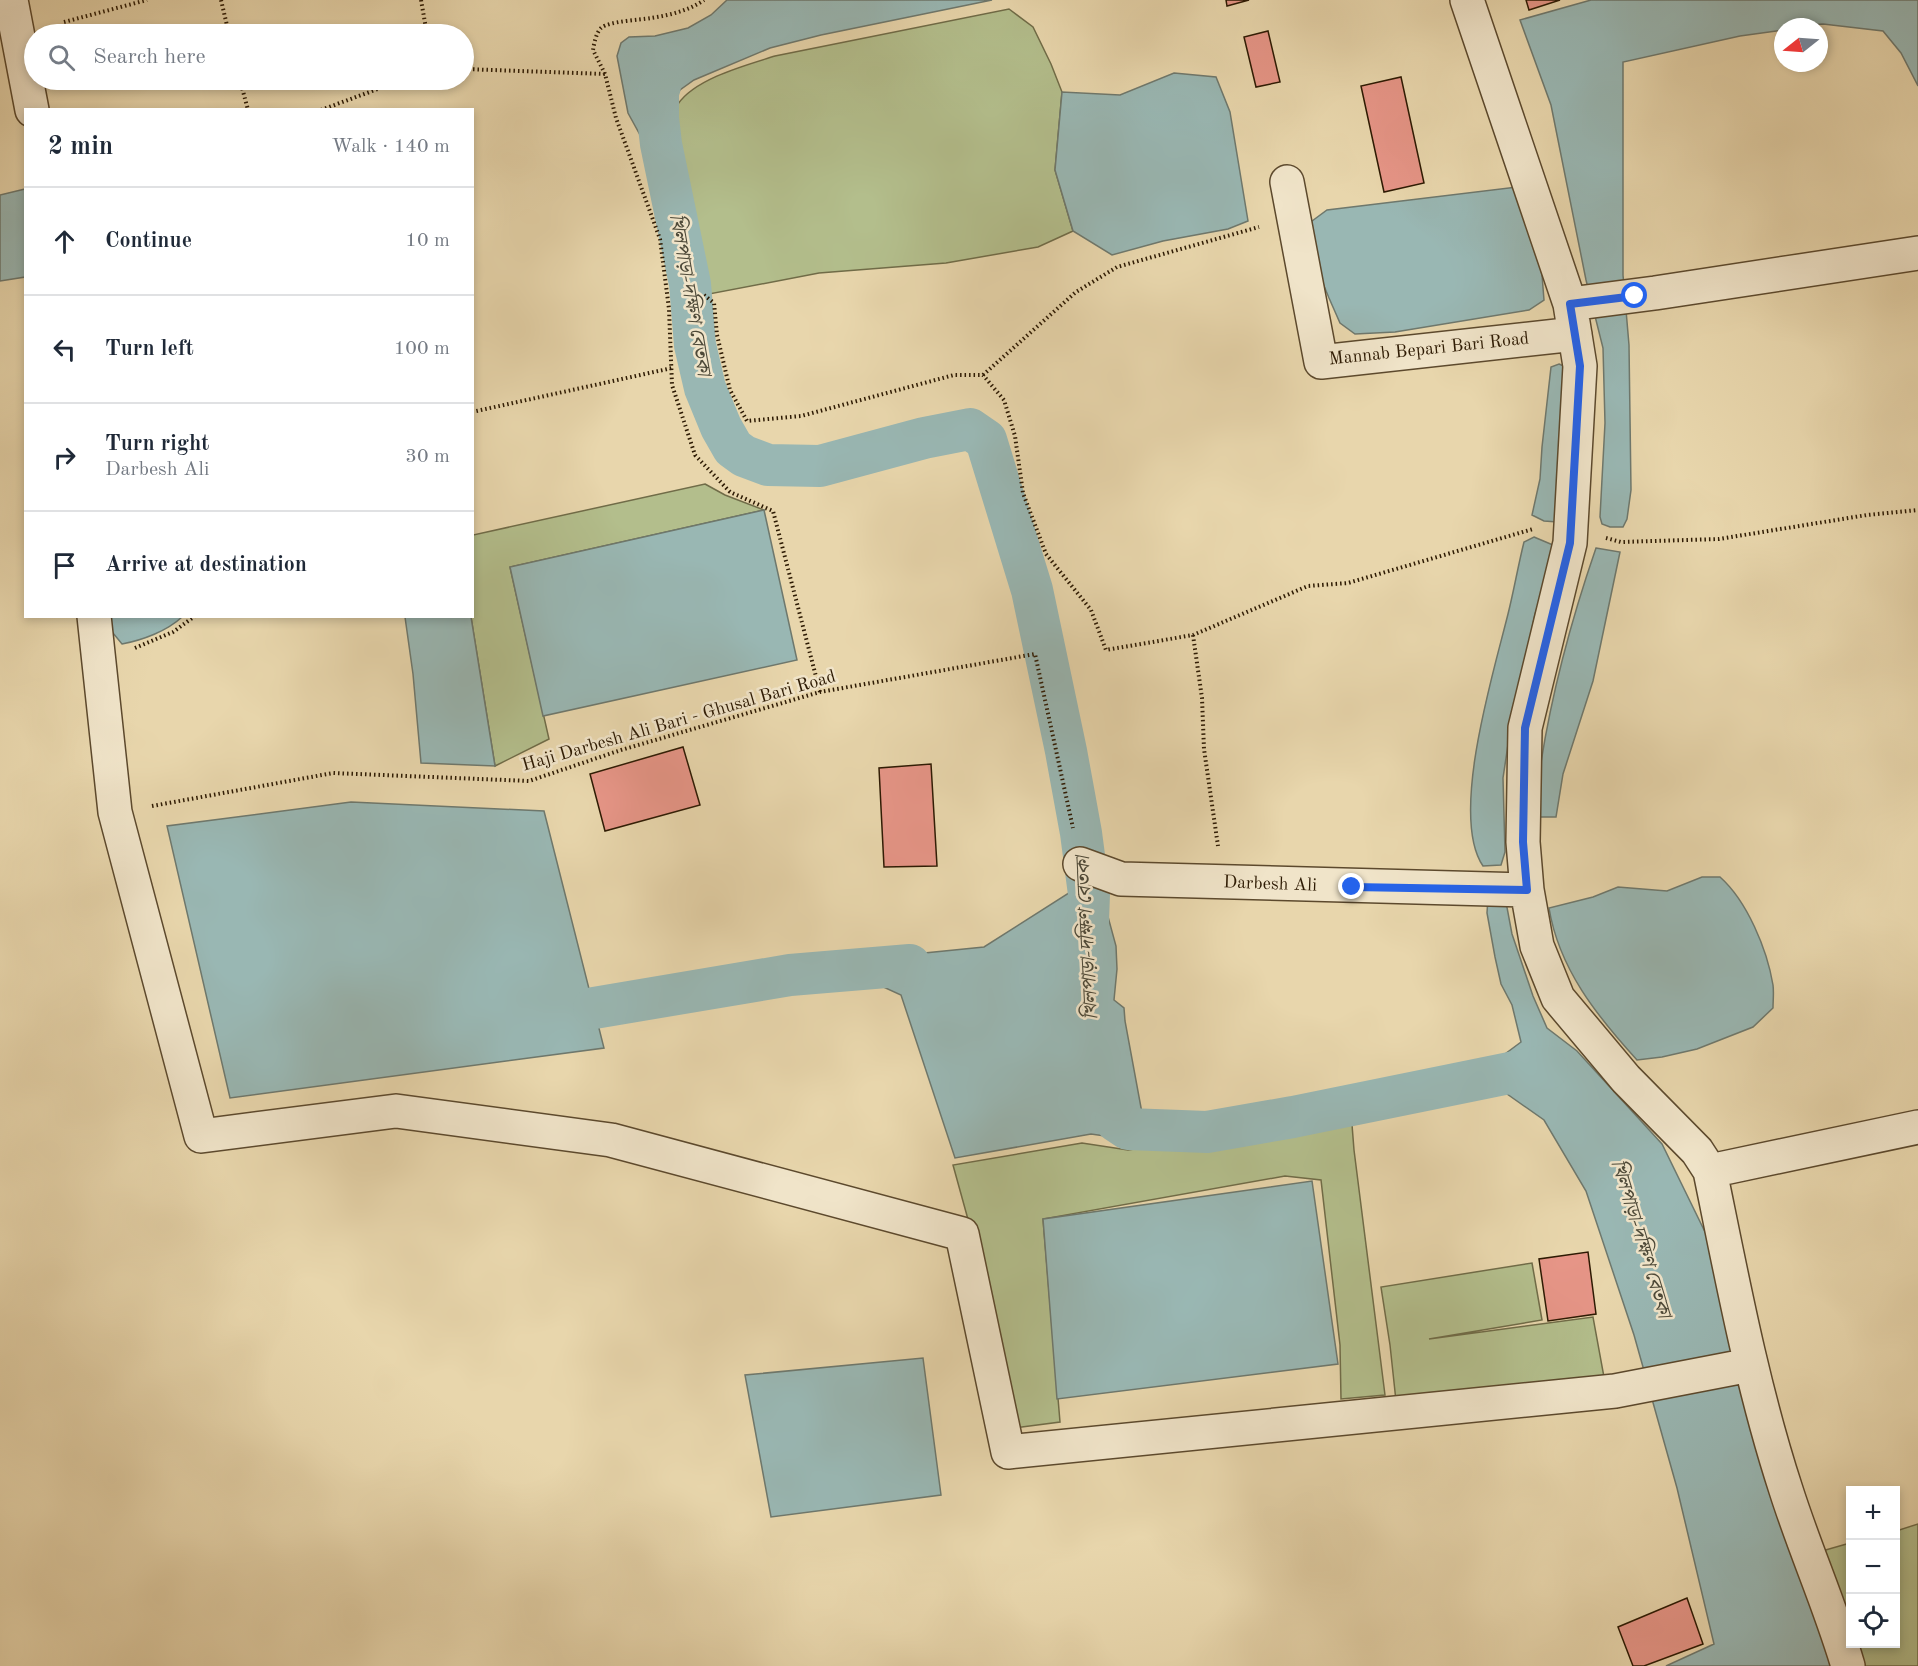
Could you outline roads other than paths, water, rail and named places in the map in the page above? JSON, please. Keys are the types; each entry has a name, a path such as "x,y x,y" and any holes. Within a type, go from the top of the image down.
{"street":[{"path":"11,0 24,68"},
{"path":"1467,0 1575,314 1580,366 1570,536 1525,728 1523,842 1527,890 1537,946 1558,998 1626,1079 1697,1151 1710,1171 1750,1365 1786,1491 1834,1619 1848,1666"},
{"path":"28,90 32,108"},
{"name":"Mannab Bepari Bari Road","path":"1287,182 1321,362 1575,314"},
{"path":"1575,314 1635,296 1918,253"},
{"path":"96,627 116,812 201,1137 396,1111 611,1140 962,1234 1008,1452 1615,1391 1750,1365"},
{"name":"Darbesh Ali","path":"1080,864 1121,879 1527,890"},
{"path":"1710,1171 1918,1127"}],"water":[{"path":"727,0 992,0 821,35 770,48 694,80 680,90 670,105 661,144 663,160 656,164 628,113 617,56 621,43 629,37 655,36 688,28 711,15"},
{"path":"1591,0 1918,0 1918,86 1901,53 1883,31 1828,25 1828,18 1774,18 1774,31 1740,36 1623,62 1623,275 1629,345 1631,490 1627,519 1623,527 1610,527 1602,524 1600,517 1605,423 1603,348 1586,280 1551,105 1520,20"},
{"path":"1174,73 1216,77 1230,112 1248,221 1228,229 1163,241 1112,255 1073,231 1055,170 1062,92 1120,95"},
{"path":"1517,187 1528,208 1542,275 1544,300 1529,310 1395,332 1355,334 1340,323 1310,252 1308,224 1327,210"},
{"path":"24,189 24,277 0,281 0,195"},
{"path":"1559,364 1566,367 1557,522 1544,521 1532,515 1540,479 1551,367"},
{"path":"764,510 797,660 543,716 510,567"},
{"path":"1534,537 1553,545 1548,576 1535,614 1509,738 1503,778 1505,852 1501,865 1483,866 1474,843 1471,814 1472,779 1477,743 1524,542"},
{"path":"1596,548 1620,552 1593,681 1563,774 1556,817 1534,817 1543,748 1557,681"},
{"path":"106,618 181,618 154,634 122,644 108,627"},
{"path":"405,618 471,618 495,766 421,763"},
{"path":"351,802 544,811 604,1048 230,1098 167,826"},
{"path":"1702,877 1720,877 1730,887 1747,912 1766,956 1773,988 1773,1008 1753,1027 1697,1049 1637,1060 1594,1009 1571,971 1561,951 1549,908 1593,897 1618,887 1667,891"},
{"path":"1075,889 1101,891 1116,946 1117,969 1114,1000 1124,1008 1142,1113 1152,1120 1170,1124 1171,1135 1112,1137 1091,1134 955,1158 901,995 855,974 855,960 984,947"},
{"path":"1488,898 1506,902 1512,934 1533,996 1547,1028 1577,1051 1662,1144 1707,1236 1841,1666 1666,1666 1714,1644 1677,1488 1634,1335 1586,1191 1544,1120 1490,1082 1493,1063 1521,1042 1512,1005 1501,984 1487,913"},
{"path":"1312,1181 1338,1364 1057,1399 1043,1219"},
{"path":"923,1358 941,1495 771,1517 745,1375"}],"waterway":[{"name":"খিলপাড়া-দক্ষিণ বেতকা","path":"660,86 658,118 661,144 690,284 695,345 705,388 721,427 733,448 744,456 768,465 820,466 924,438 970,429 986,440 1032,590 1066,751 1089,894 1087,948"},
{"path":"594,1008 790,975 910,965"},
{"name":"খিলপাড়া-দক্ষিণ বেতকা","path":"1116,1121 1128,1129 1207,1132 1293,1117 1544,1066 1547,1069"}]}
